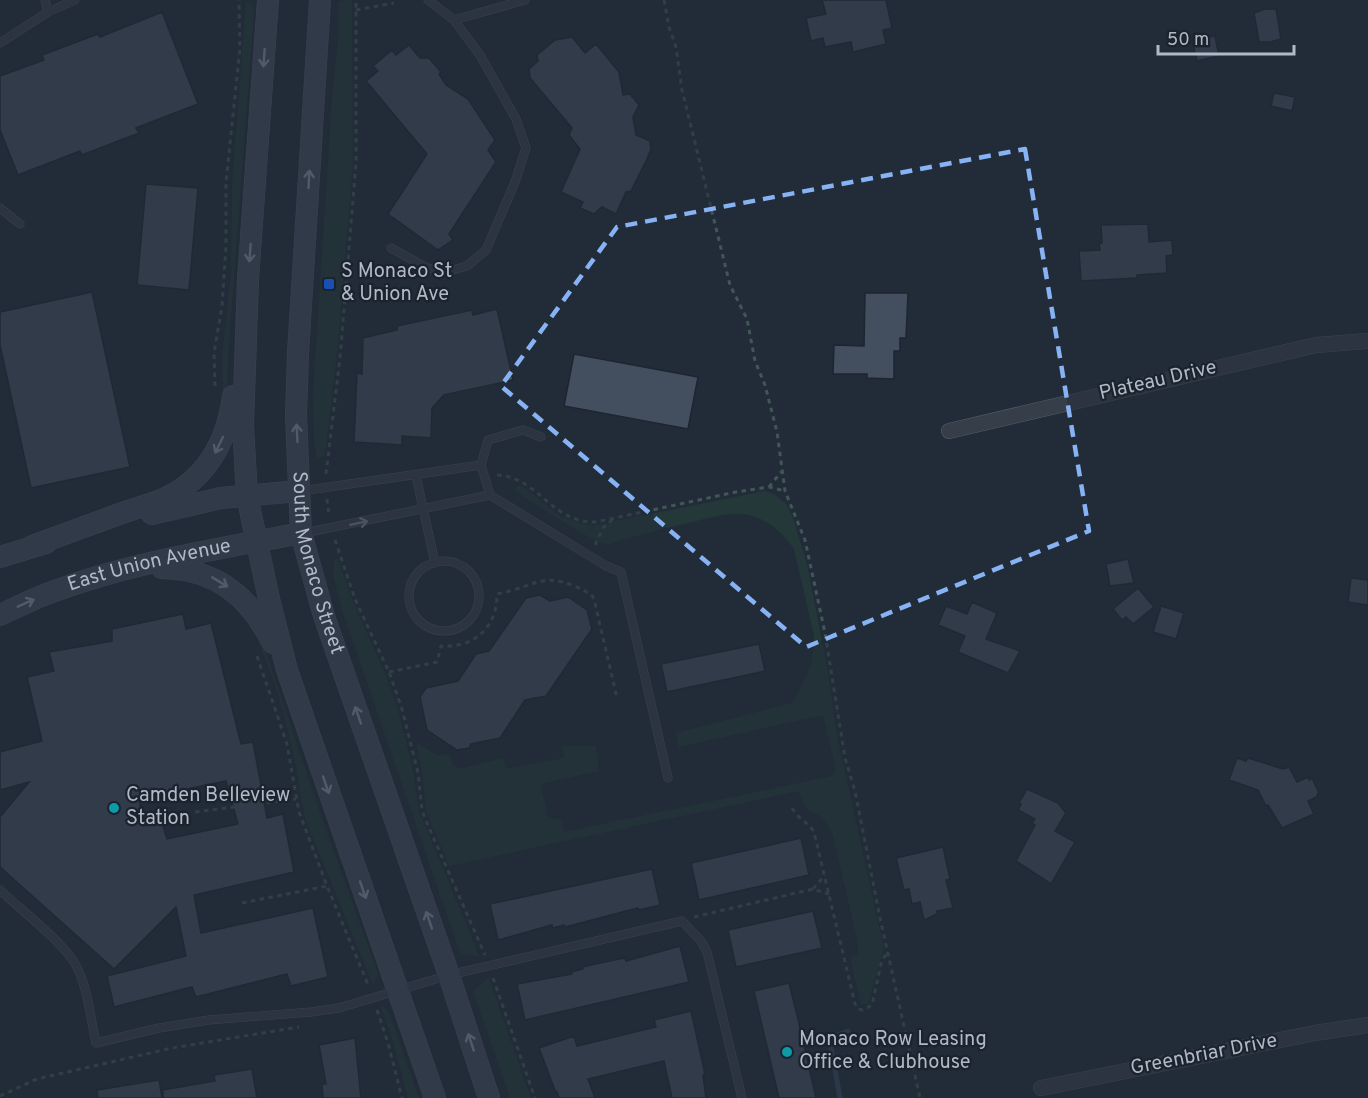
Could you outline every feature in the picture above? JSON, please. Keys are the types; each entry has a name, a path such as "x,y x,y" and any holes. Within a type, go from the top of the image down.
{"main road":[{"path":"268,0 246,328 243,425 247,496 288,670 435,1098"},
{"name":"South Monaco Street","path":"320,0 298,353 296,416 301,533 324,616 449,975 489,1098"},
{"path":"0,557 160,500 184,487 203,471 219,448 229,422 246,328"},
{"path":"32,546 221,498 299,491"},
{"name":"East Union Avenue","path":"0,615 53,591 122,571 301,533"},
{"path":"122,571 181,569 202,573 216,579 244,600 271,638 288,670"}],"street":[{"name":"Plateau Drive","path":"949,431 1316,345 1368,341"},
{"name":"Greenbriar Drive","path":"1041,1088 1315,1033 1368,1025"}],"lane":[{"path":"45,0 48,12"},
{"path":"0,43 48,12 75,0"},
{"path":"391,248 427,268 449,271 467,266 486,250 515,182 526,148 516,119 480,55 454,20 428,0"},
{"path":"454,20 525,0"},
{"path":"0,208 20,224"},
{"path":"541,437 524,430 488,440 481,465 490,495 589,556 621,572 668,778"},
{"path":"299,491 481,465"},
{"path":"416,476 435,562"},
{"path":"301,533 490,495"},
{"path":"435,562 459,565 471,574 477,584 478,604 473,615 465,624 452,630 432,629 421,622 411,606 409,597 413,580 420,571 435,562"},
{"path":"0,890 63,948 74,962 81,977 96,1043 200,1022 339,1008 449,975 682,921 707,952 742,1098"}],"path":[{"path":"356,0 356,163 340,358 325,487 330,529 355,599 389,672 402,709 418,773 422,810 489,965 535,1098"},
{"path":"664,0 669,27 676,47 682,90 730,285 747,319 755,361 771,404 782,457 785,491 807,551 825,633 845,758 855,791 920,1098"},
{"path":"356,10 394,3"},
{"path":"769,488 782,471"},
{"path":"484,475 508,476 523,483 552,507 575,521 596,522 736,492 769,488 785,491"},
{"path":"589,556 603,528 615,518"},
{"path":"389,672 437,662 441,646 467,643 481,635 495,614 497,594 544,580 558,580 591,594 594,599 617,698"},
{"path":"195,812 296,799"},
{"path":"792,808 796,816 809,824 814,832 858,1010 872,1005 882,960 888,952"},
{"path":"813,889 825,875"},
{"path":"242,903 327,886"},
{"path":"682,921 715,911 813,889 829,894"},
{"path":"370,1014 377,1012 391,1052 402,1098"},
{"path":"0,1096 37,1079 172,1048 300,1027"}],"highlighted area":[{"path":"1025,149 1089,531 806,647 501,386 617,227"}],"green space":[{"path":"352,0 353,164 338,345 325,456 317,458 314,445 313,392 333,85 339,33 339,1"},
{"path":"246,2 251,3 254,12 228,357 227,406 212,439 223,394 222,356 231,273 232,185"},
{"path":"517,486 522,486 560,516 591,526 765,491 774,494 786,504 792,515 807,564 828,672 837,735 884,949 868,1004 861,1004 850,958 858,954 858,943 833,836 827,823 803,804 799,791 449,866 426,811 416,742 438,756 450,754 452,764 460,769 503,758 506,769 564,758 562,746 596,746 599,771 540,784 549,818 561,820 564,832 832,776 836,770 823,715 679,747 676,733 792,703 805,679 813,654 814,635 794,549 784,536 758,518 750,515 730,514 662,529 607,545 583,534 514,491"},
{"path":"338,559 353,602 385,673 398,710 412,765 419,811 480,957 460,953 342,610 333,576 334,560"},
{"path":"246,619 261,637 321,816 378,973 373,985 306,821 278,693 267,662"},
{"path":"489,978 531,1098 510,1098 473,991"},
{"path":"380,1004 389,1012 419,1098 408,1098"}],"building":[{"path":"822,0 886,0 892,28 883,30 886,44 853,52 851,42 825,47 823,38 811,41 806,18 826,14"},
{"path":"1265,9 1276,9 1281,39 1259,42 1254,13"},
{"path":"162,12 198,104 136,128 139,133 82,155 80,151 18,175 0,130 0,76 44,60 42,55 98,34 100,37"},
{"path":"1215,36 1219,56 1197,61 1192,40"},
{"path":"572,37 585,53 596,44 619,72 623,95 630,94 639,105 633,117 636,135 650,141 651,149 647,159 631,191 626,192 616,214 602,207 594,214 580,208 583,202 561,192 580,149 569,135 572,128 530,78 529,69 538,61 537,55 555,40"},
{"path":"409,45 420,58 429,58 441,72 439,74 446,85 468,99 495,140 488,150 496,162 449,234 453,240 438,250 388,214 427,154 366,81 378,71 373,66 392,50 396,55"},
{"path":"1274,93 1295,97 1292,111 1271,106"},
{"path":"146,184 198,188 189,290 137,285"},
{"path":"1148,224 1149,242 1172,240 1173,255 1166,256 1167,273 1137,275 1137,278 1081,281 1079,251 1100,250 1101,225"},
{"path":"92,292 130,467 31,488 0,345 0,312"},
{"path":"865,293 908,293 906,338 900,338 900,351 894,351 894,379 867,378 867,374 833,374 834,345 864,346"},
{"path":"497,309 513,380 444,395 432,408 431,438 402,436 402,445 354,442 357,373 362,374 363,338 397,330 397,326 472,310 473,315"},
{"path":"574,354 698,377 688,429 564,406"},
{"path":"1128,559 1134,583 1110,586 1106,564"},
{"path":"1351,578 1368,580 1368,605 1348,602"},
{"path":"1138,588 1154,607 1133,624 1126,617 1122,620 1113,609"},
{"path":"540,595 550,601 568,597 587,610 592,629 546,696 525,700 500,738 471,744 469,748 457,750 427,730 420,697 426,688 458,681 476,654 489,651 526,598"},
{"path":"972,602 997,613 986,639 1020,651 1008,673 958,652 965,636 938,625 946,606 967,614"},
{"path":"1161,606 1184,613 1176,639 1153,632"},
{"name":"Camden Belleview Station","path":"183,614 186,629 211,623 241,744 253,742 267,818 283,814 294,872 194,895 201,933 313,908 328,977 291,986 287,974 196,997 192,987 114,1007 107,976 186,956 176,907 114,969 0,867 0,817 29,782 0,790 0,752 42,741 27,677 54,671 49,652 112,641 112,629","holes":["226,781 238,824 167,839 162,823 144,826 139,799"]},
{"path":"759,644 765,671 667,692 661,664"},
{"path":"1237,758 1246,761 1248,758 1283,769 1289,767 1297,782 1308,777 1309,780 1312,778 1319,793 1318,796 1308,801 1314,814 1282,828 1258,790 1229,780"},
{"path":"1027,789 1058,803 1066,813 1055,831 1075,842 1051,884 1016,861 1035,825 1032,823 1035,819 1018,810 1021,804 1019,803"},
{"path":"801,838 809,875 699,900 691,863"},
{"path":"943,847 950,879 946,880 953,908 937,911 937,914 924,920 920,902 912,904 909,889 904,890 896,858"},
{"path":"652,869 660,905 639,910 638,908 565,927 564,925 553,928 552,925 498,940 490,904"},
{"path":"813,911 822,948 736,967 728,930"},
{"path":"680,946 689,982 525,1020 517,984 572,974 571,972 583,969 582,967 625,958 626,961"},
{"name":"Monaco Row Leasing Office & Clubhouse","path":"789,983 816,1098 779,1098 754,991"},
{"path":"691,1011 705,1074 703,1075 706,1098 672,1098 664,1061 588,1079 595,1098 559,1098 539,1048 574,1036 577,1046 656,1027 654,1020"},
{"path":"355,1038 361,1098 323,1098 322,1084 326,1084 319,1045"},
{"path":"252,1069 257,1098 163,1098 163,1090 215,1081 214,1075"},
{"path":"159,1080 162,1098 98,1098 97,1090"}],"waterway":[{"path":"837,1035 848,1031"},
{"path":"830,1042 840,1098"}],"place":[{"name":"S Monaco St & Union Ave","path":"329,284"},
{"name":"Camden Belleview Station","path":"114,808"},
{"name":"Monaco Row Leasing Office & Clubhouse","path":"787,1052"}]}
